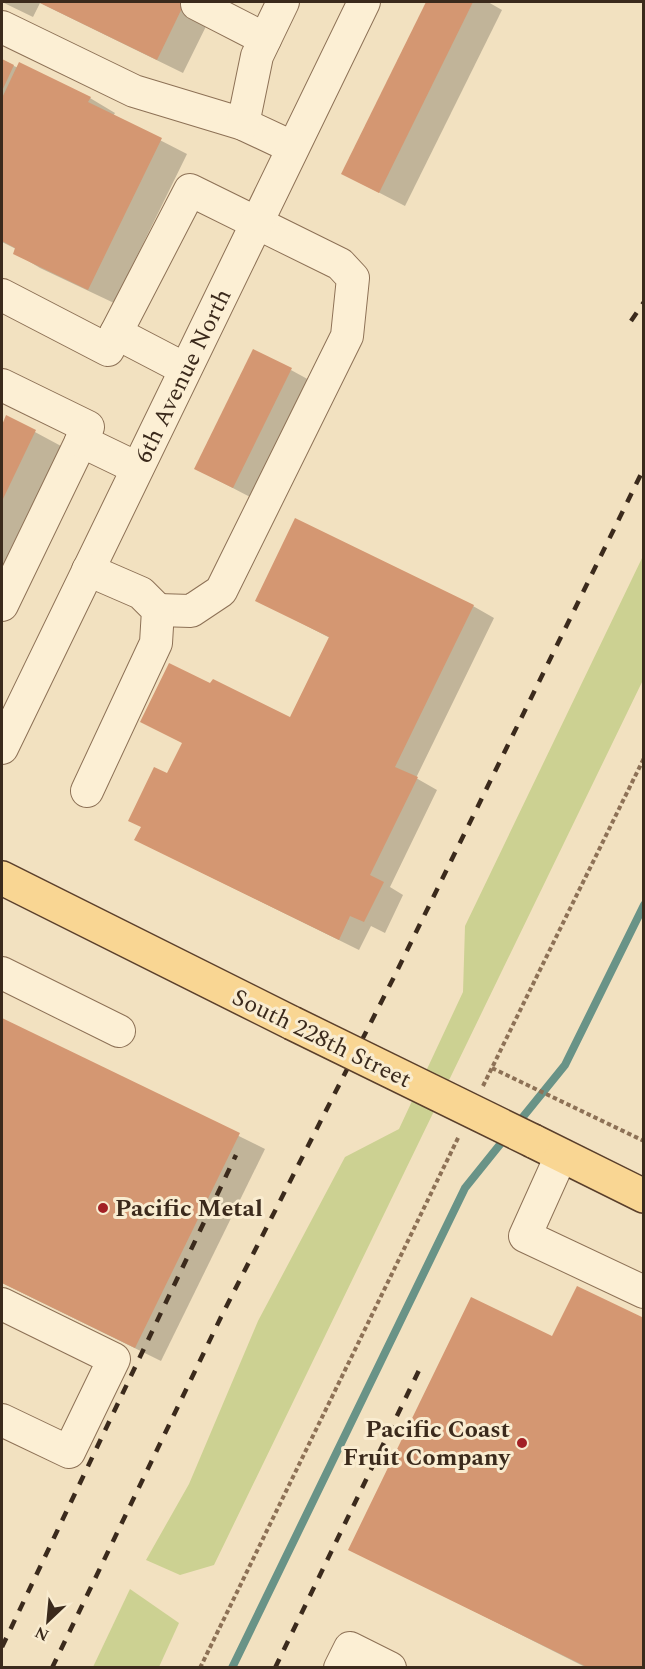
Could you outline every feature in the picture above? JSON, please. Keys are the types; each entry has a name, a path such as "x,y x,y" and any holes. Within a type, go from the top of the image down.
{"main road":[{"name":"South 228th Street","path":"2,878 644,1196"}],"street":[{"path":"243,124 257,56 283,2"},
{"name":"6th Avenue North","path":"2,748 364,2"},
{"path":"197,4 266,39"},
{"path":"2,27 134,92 243,124 292,147"},
{"path":"2,295 108,350 190,190 340,264 353,278 347,336 221,591 191,611 158,610 141,593 88,570"},
{"path":"116,333 185,369"},
{"path":"2,385 88,427 2,605"},
{"path":"81,441 137,468"},
{"path":"87,790 156,643 158,610"},
{"path":"2,973 119,1031"},
{"path":"561,1156 525,1236 644,1292"},
{"path":"2,1304 114,1359 69,1452 2,1420"},
{"path":"340,1668 350,1648 390,1668"}],"path":[{"path":"482,1090 644,758"},
{"path":"492,1068 644,1141"},
{"path":"200,1668 460,1133"}],"green space":[{"path":"643,556 643,680 214,1565 180,1575 146,1560 189,1484 258,1321 345,1157 399,1129 463,992 465,926"},
{"path":"130,1589 179,1623 159,1667 93,1667"}],"building":[{"path":"38,2 185,2 157,60"},
{"path":"426,2 473,2 379,193 341,174"},
{"path":"2,59 14,65 2,91"},
{"path":"19,62 91,97 88,102 162,138 88,290 13,254 15,248 2,241 2,98"},
{"path":"253,349 292,368 233,488 194,469"},
{"path":"6,415 36,430 2,501 2,425"},
{"path":"295,518 474,605 395,767 418,777 370,875 384,882 364,922 350,916 339,940 134,840 141,827 128,821 154,767 167,773 182,743 140,722 169,663 210,683 213,679 290,717 329,637 255,601"},
{"name":"Pacific Metal","path":"2,1018 240,1133 135,1348 2,1283"},
{"name":"Pacific Coast Fruit Company","path":"577,1286 644,1318 644,1668 589,1668 348,1550 471,1297 552,1336"}],"waterway":[{"path":"518,1123 565,1065 644,905"},
{"path":"232,1668 465,1188 506,1137"}],"railway":[{"path":"631,321 644,302"},
{"path":"52,1668 221,1317 395,975 644,468"},
{"path":"2,1647 236,1155"},
{"path":"275,1668 422,1364"}],"place":[{"name":"Pacific Metal","path":"103,1208"},
{"name":"Pacific Coast Fruit Company","path":"522,1443"}]}
